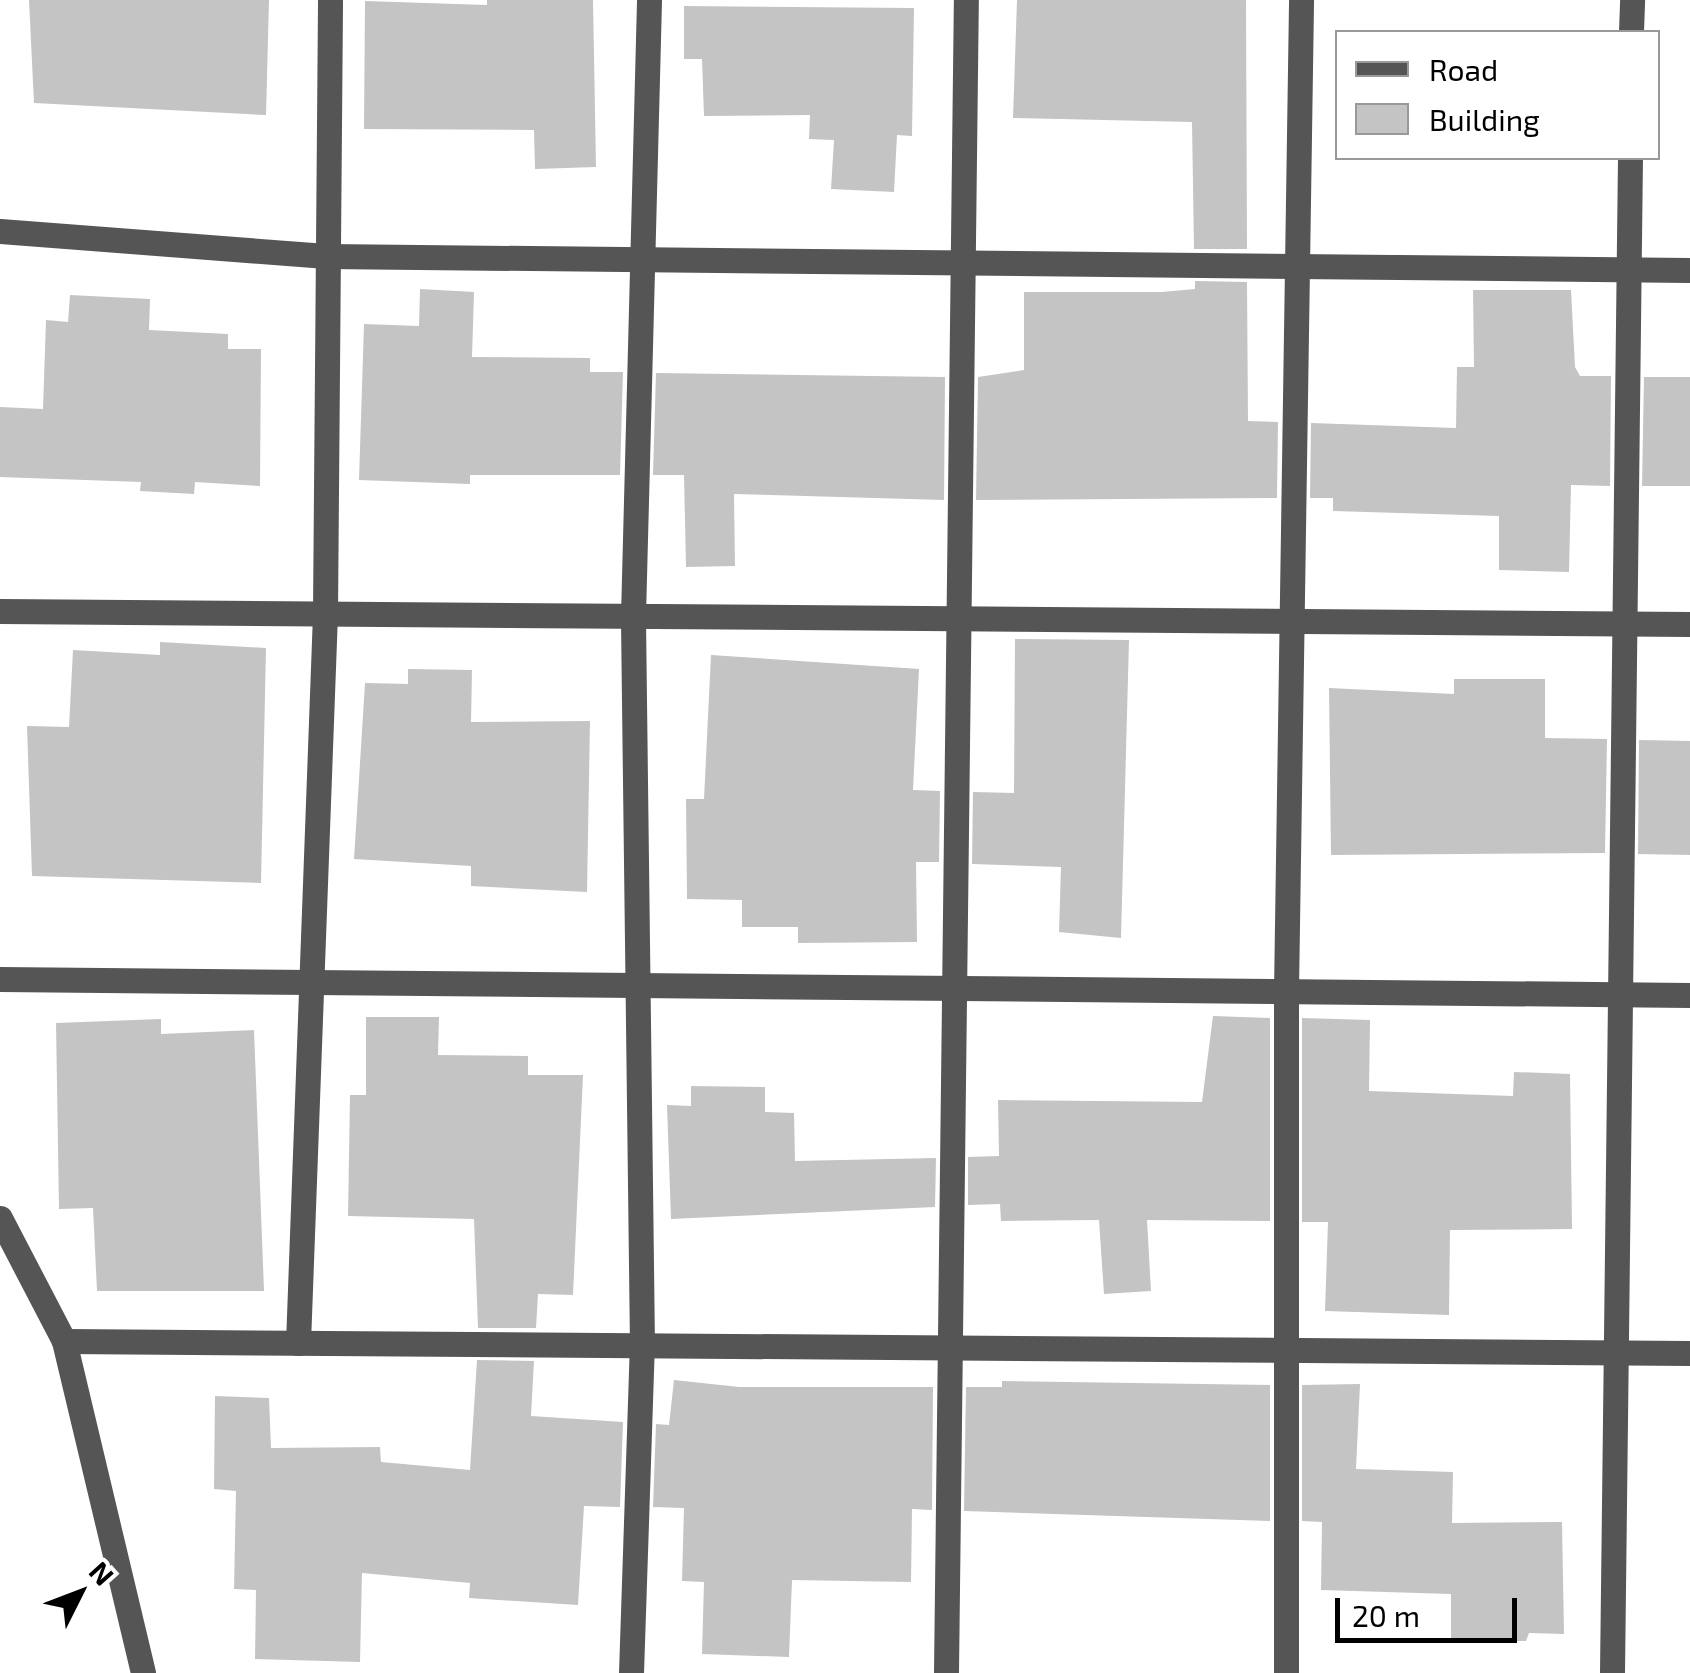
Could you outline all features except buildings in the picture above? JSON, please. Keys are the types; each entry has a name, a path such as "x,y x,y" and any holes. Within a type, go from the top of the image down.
{"street":[{"path":"298,1343 325,613 330,0"},
{"path":"630,1673 642,1346 633,616 638,260 649,0"},
{"path":"946,1673 966,0"},
{"path":"1286,1673 1286,990 1300,267 1301,0"},
{"path":"1631,30 1632,0"},
{"path":"1612,1673 1630,160"},
{"path":"0,231 326,256 1690,270"},
{"path":"0,610 1690,624"},
{"path":"0,978 1690,995"},
{"path":"1,1224 64,1341 143,1673"},
{"path":"64,1341 1690,1353"}]}
